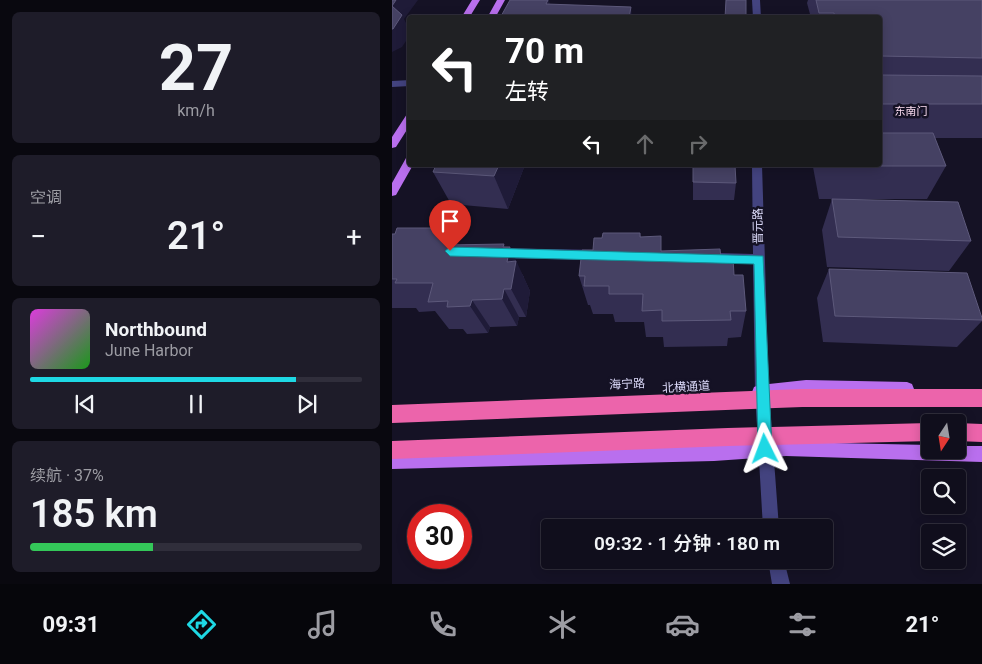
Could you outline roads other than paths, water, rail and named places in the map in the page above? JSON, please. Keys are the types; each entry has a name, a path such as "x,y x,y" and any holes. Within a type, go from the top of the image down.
{"highway":[{"name":"北横通道","path":"392,414 621,407 802,398 982,398"},
{"path":"392,450 808,433 921,432"},
{"path":"966,432 982,433"}],"main road":[{"path":"467,15 476,0"},
{"path":"493,15 501,0"},
{"path":"392,145 407,121"},
{"path":"392,192 407,166"},
{"name":"海宁路","path":"392,406 719,396 806,387 982,391"},
{"path":"392,461 714,453 765,449 982,454"}],"street":[{"path":"756,0 757,15"},
{"path":"392,84 407,84"},
{"name":"晋元路","path":"757,167 762,392 770,519"},
{"path":"481,252 610,256"},
{"path":"700,258 759,259"},
{"path":"778,569 780,584"}],"district":[{"name":"东南门","path":"911,111"}]}
